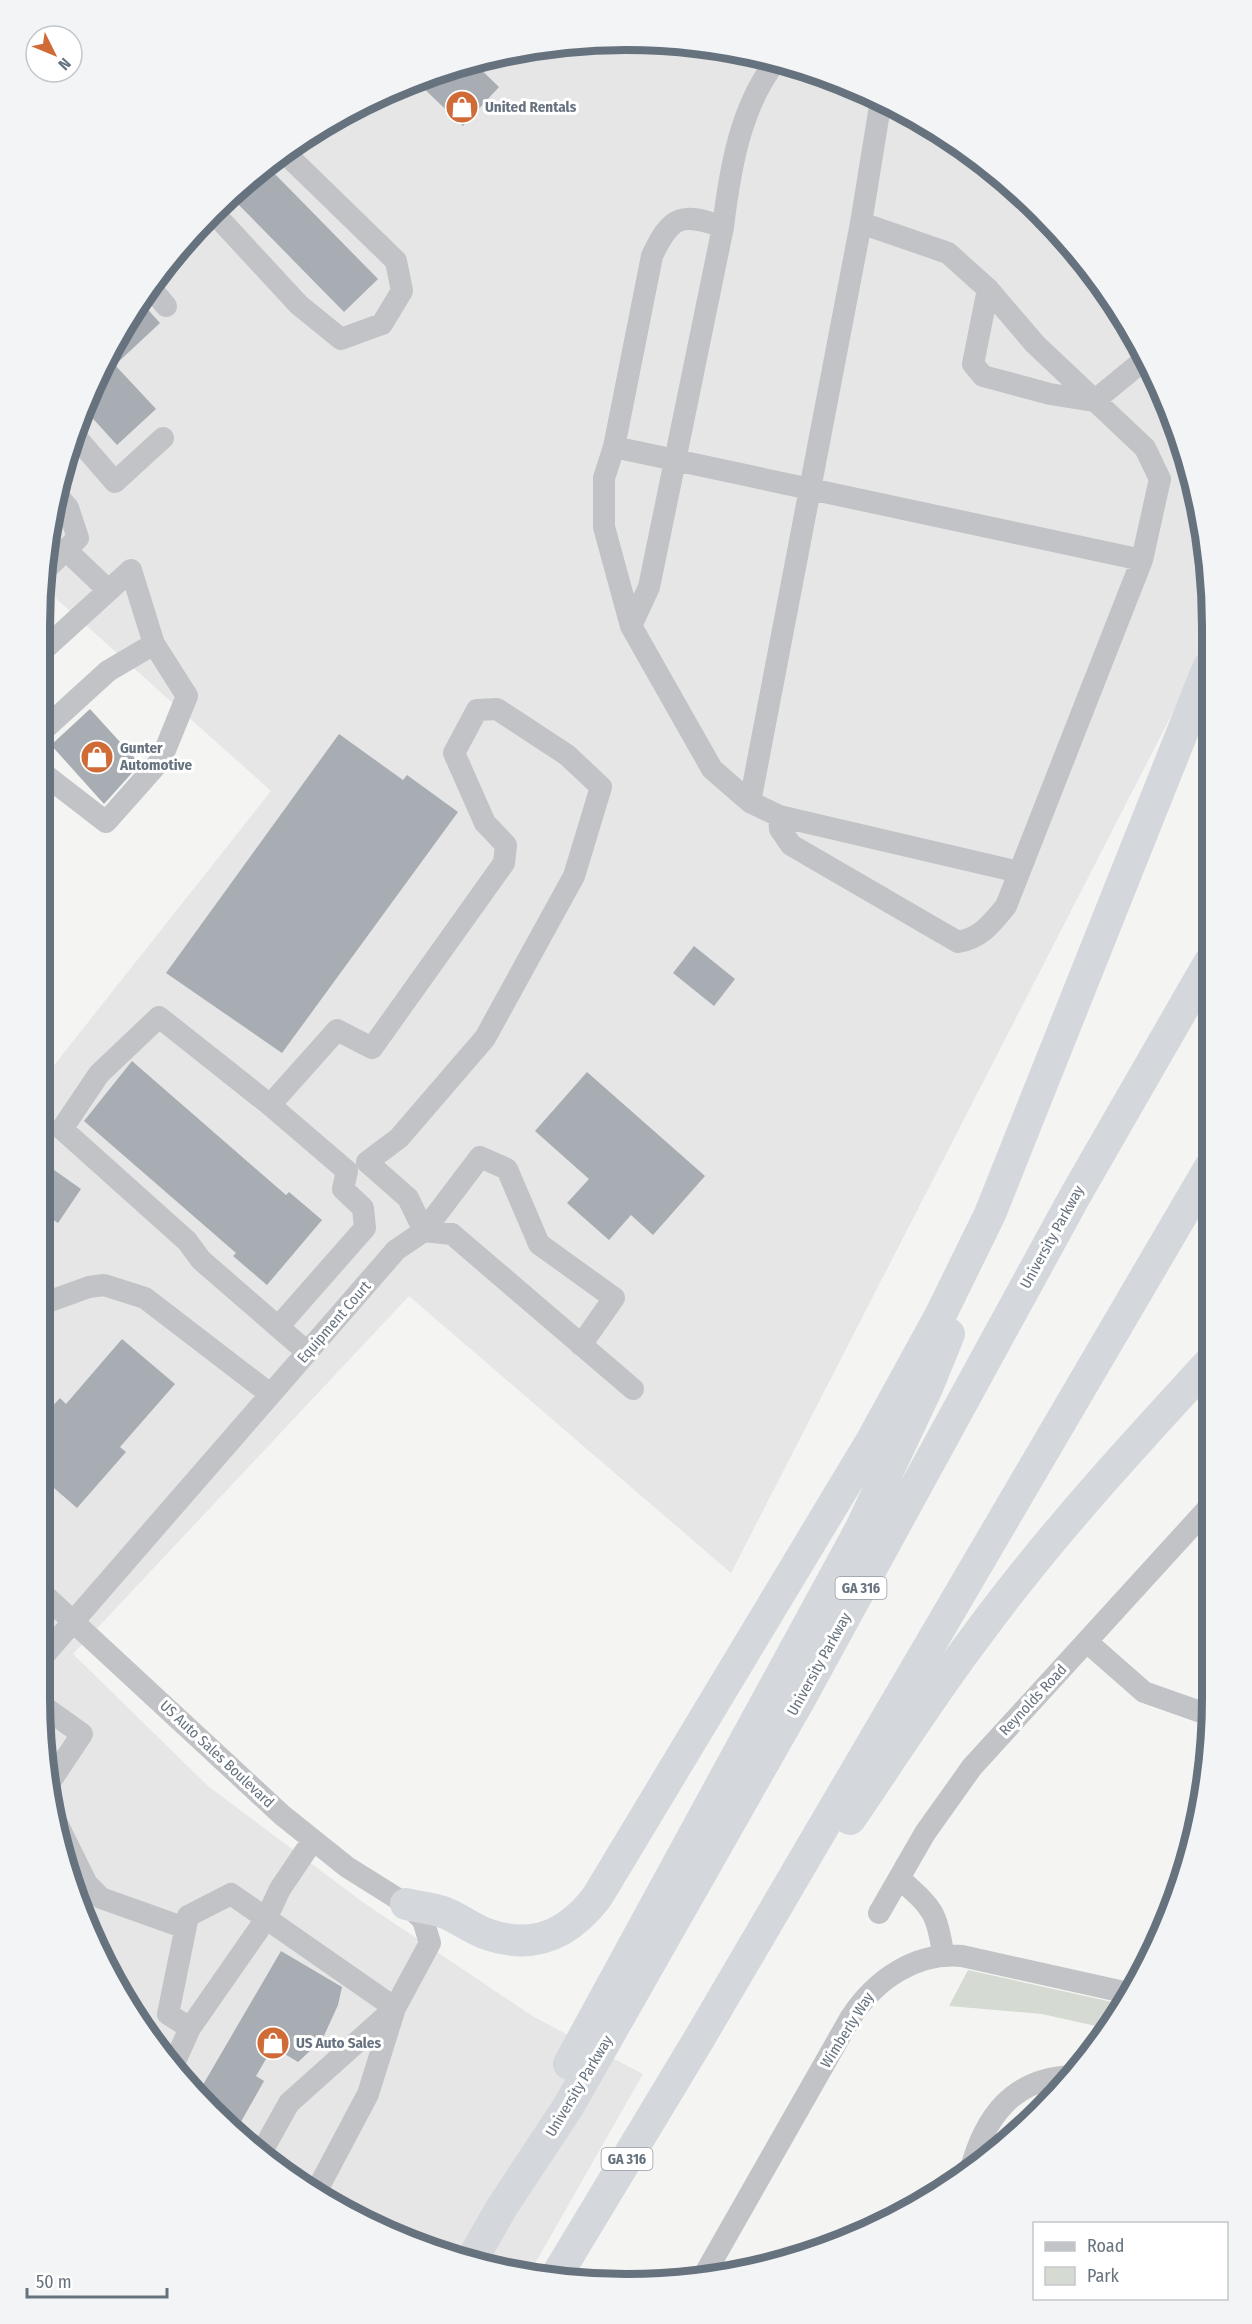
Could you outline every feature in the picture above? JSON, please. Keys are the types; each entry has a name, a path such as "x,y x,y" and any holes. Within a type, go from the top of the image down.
{"highway":[{"path":"406,1904 443,1912 484,1933 515,1941 527,1941 555,1934 573,1923 588,1908 626,1851 872,1440 940,1316 990,1214 1202,683"},
{"name":"University Parkway","path":"475,2254 502,2207 580,2086 801,1696 1075,1196 1202,975"},
{"name":"GA 316","path":"559,2271 699,2039 1202,1181"},
{"path":"502,2207 550,2097 860,1530 927,1388 974,1270 990,1214"},
{"path":"699,2039 976,1635 1102,1479 1202,1370"}],"street":[{"path":"631,626 649,587 723,227 730,169 747,115 772,68"},
{"path":"750,802 861,223 880,108"},
{"path":"218,218 299,305 341,339 382,324 402,291 396,261 290,158"},
{"path":"723,227 699,218 681,218 663,234 652,256 614,447 604,478 603,527 631,626 712,769 750,802 779,816 1019,872"},
{"path":"779,816 780,829 790,845 958,942 974,939 987,929 1006,906 1142,560 1160,479 1145,448 1035,344 988,289 948,253 861,223"},
{"path":"988,289 973,364 983,376 1050,394 1094,401 1139,364"},
{"path":"156,294 166,306"},
{"path":"80,442 115,482 163,438"},
{"path":"614,447 676,458 1142,560"},
{"path":"53,563 78,538 68,508 63,503"},
{"path":"67,551 108,590"},
{"path":"50,643 131,570 154,645 187,696 161,760 106,822 50,779"},
{"path":"50,724 108,671 154,645"},
{"path":"270,1105 337,1030 372,1048 504,863 506,844 485,823 454,753 477,710 497,709 567,755 601,787 574,876 484,1038 399,1138 357,1166 343,1189 363,1208 365,1228 278,1327"},
{"path":"307,1352 201,1260 187,1242 62,1129 99,1074 159,1017 270,1105 357,1166 408,1198 424,1231 452,1234 633,1389"},
{"name":"Equipment Court","path":"50,1649 396,1250 424,1231 480,1157 507,1169 539,1244 614,1298 581,1345"},
{"path":"50,1301 89,1287 104,1285 145,1298 270,1394"},
{"name":"Reynolds Road","path":"879,1913 925,1833 972,1767 1202,1515"},
{"name":"US Auto Sales Boulevard","path":"50,1599 273,1807 347,1867 406,1904 423,1920 430,1943 395,2008"},
{"path":"1087,1642 1144,1692 1202,1709"},
{"path":"50,1711 82,1734 54,1775"},
{"path":"176,2058 190,2028 266,1919 280,1889 313,1840"},
{"path":"69,1848 87,1884 101,1898 185,1928"},
{"path":"899,1878 930,1907 936,1917 943,1954"},
{"path":"190,2028 168,2014 188,1916 231,1894 395,2008"},
{"name":"Wimberly Way","path":"708,2269 862,2000 893,1973 943,1954 962,1956 1122,1991"},
{"path":"265,2147 289,2103 395,2008"},
{"path":"320,2185 368,2094 395,2008"},
{"path":"974,2157 979,2138 994,2115 1012,2097 1034,2084 1060,2077"}],"shaded area":[{"path":"626,50 701,54 738,61 775,69 847,93 914,127 946,147 977,169 1034,218 1083,275 1105,306 1143,371 1159,405 1183,477 1198,551 1202,656 731,1573 409,1296 73,1654 208,1786 364,1903 534,2017 643,2074 533,2267 477,2255 441,2244 371,2215 306,2177 275,2155 218,2106 169,2049 127,1986 109,1953 93,1919 69,1847 54,1773 50,1698 50,1070 271,791 51,594 54,551 61,514 69,477 93,405 127,338 169,275 218,218 275,169 338,127 405,93 477,69 514,61 551,54"}],"green space":[{"path":"968,1970 1115,2002 1099,2027 1042,2014 949,2006"}],"building":[{"name":"United Rentals","path":"480,68 499,87 463,126 422,87"},
{"path":"272,171 378,279 344,312 237,203"},
{"path":"146,308 160,323 115,365 156,409 117,445 89,415 109,371"},
{"name":"Gunter Automotive","path":"90,709 140,764 104,804 51,745"},
{"path":"339,734 403,780 407,775 458,812 282,1053 166,973"},
{"path":"694,946 735,979 714,1006 673,973"},
{"path":"132,1061 286,1195 289,1192 322,1220 267,1285 233,1256 236,1253 84,1121"},
{"path":"587,1072 705,1176 653,1235 631,1215 609,1240 567,1203 589,1179 535,1131"},
{"path":"50,1167 81,1189 58,1223 50,1218"},
{"path":"122,1339 175,1384 120,1447 126,1452 77,1508 54,1488 50,1493 50,1409 60,1398 66,1404"},
{"name":"US Auto Sales","path":"281,1951 342,1987 338,2005 322,2040 298,2062 273,2047 256,2076 264,2081 239,2125 201,2087"}],"place":[{"name":"United Rentals","path":"462,107"},
{"name":"Gunter Automotive","path":"97,757"},
{"name":"US Auto Sales","path":"273,2043"}]}
